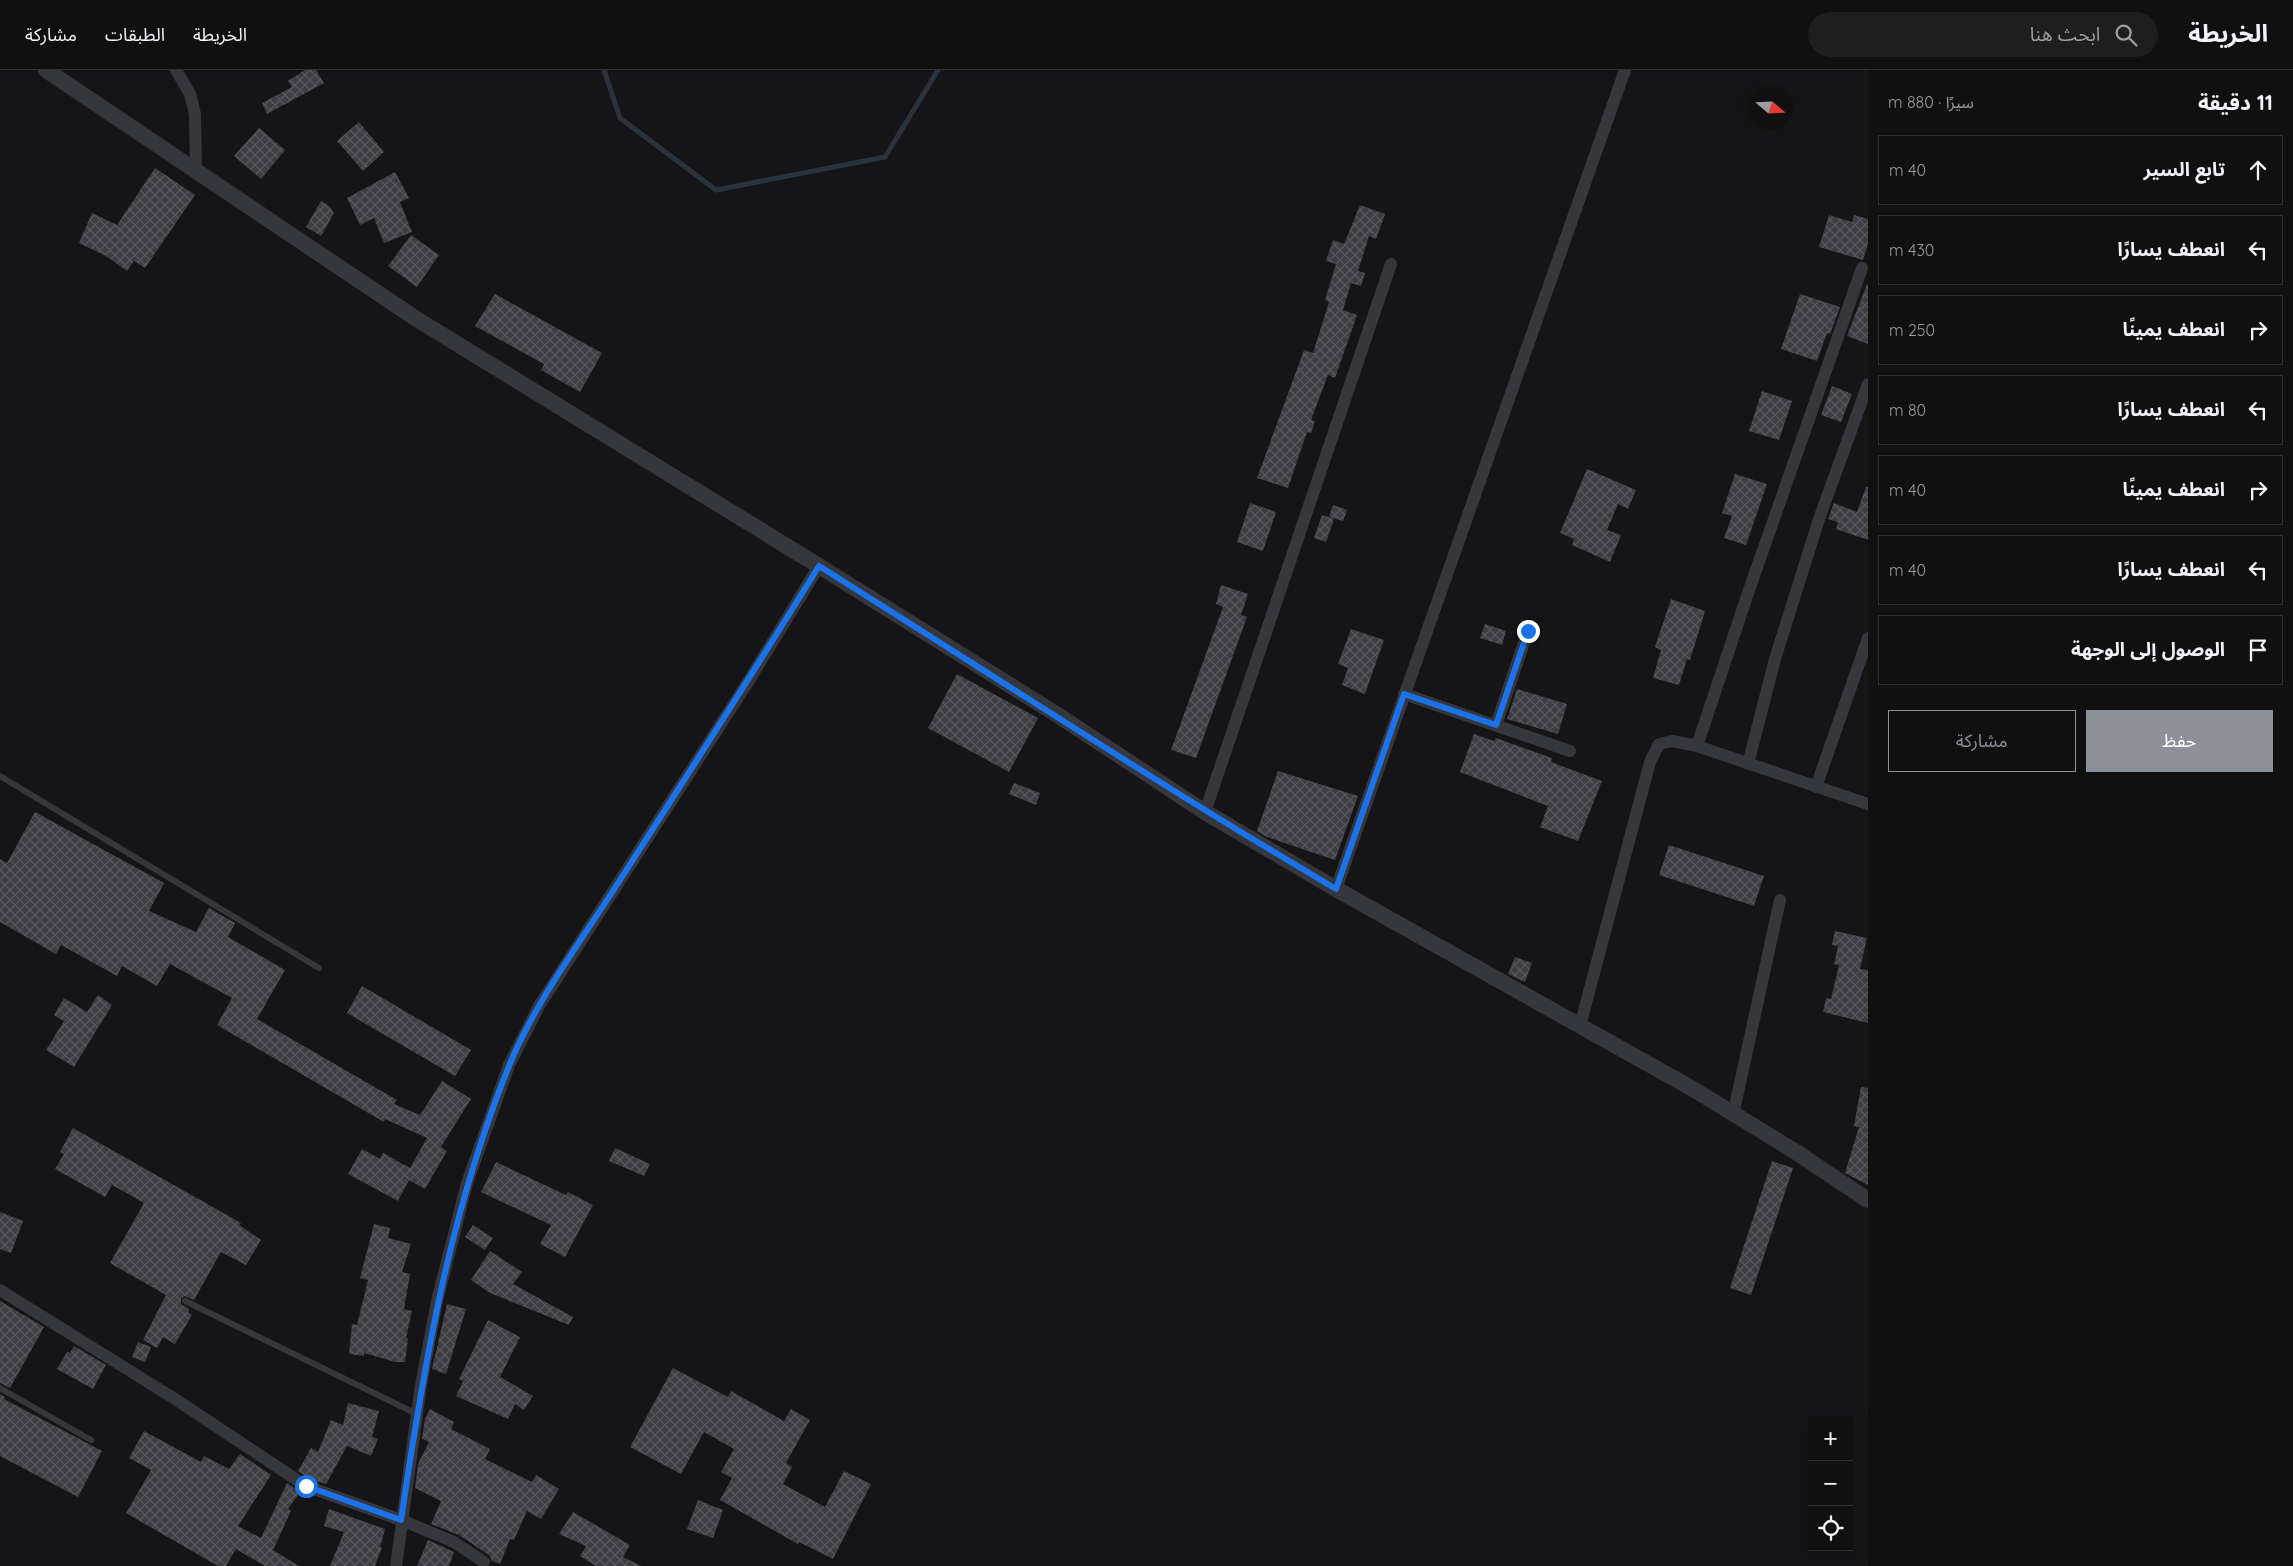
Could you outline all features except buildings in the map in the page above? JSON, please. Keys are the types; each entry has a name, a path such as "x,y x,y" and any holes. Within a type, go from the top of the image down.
{"street":[{"path":"46,70 415,318 1056,714 1205,812 1336,889 1693,1089 1796,1152 1868,1200"},
{"path":"176,70 190,94 195,114 196,171"},
{"path":"1336,889 1625,70"},
{"path":"1205,812 1391,264"},
{"path":"1697,746 1748,593 1862,268"},
{"path":"1748,764 1784,631 1819,518 1868,384"},
{"path":"396,1566 417,1414 437,1301 467,1184 509,1065 539,1006 748,682 819,566"},
{"path":"1496,725 1528,631"},
{"path":"1816,788 1868,638"},
{"path":"1404,694 1570,751"},
{"path":"1580,1026 1650,762 1659,744 1672,741 1697,746 1816,788 1868,804"},
{"path":"1733,1115 1780,900"},
{"path":"0,1290 175,1399 306,1486 401,1520 454,1542 484,1562"}],"lane":[{"path":"0,776 319,968"},
{"path":"185,1300 417,1414"},
{"path":"0,1388 91,1440"}],"waterway":[{"path":"604,70 620,118 716,190 885,157 938,70"}],"route":[{"path":"306,1486 401,1520 421,1385 437,1301 467,1184 509,1065 539,1006 748,682 819,566 1056,714 1205,812 1336,889 1404,694 1496,725 1528,631"}]}
